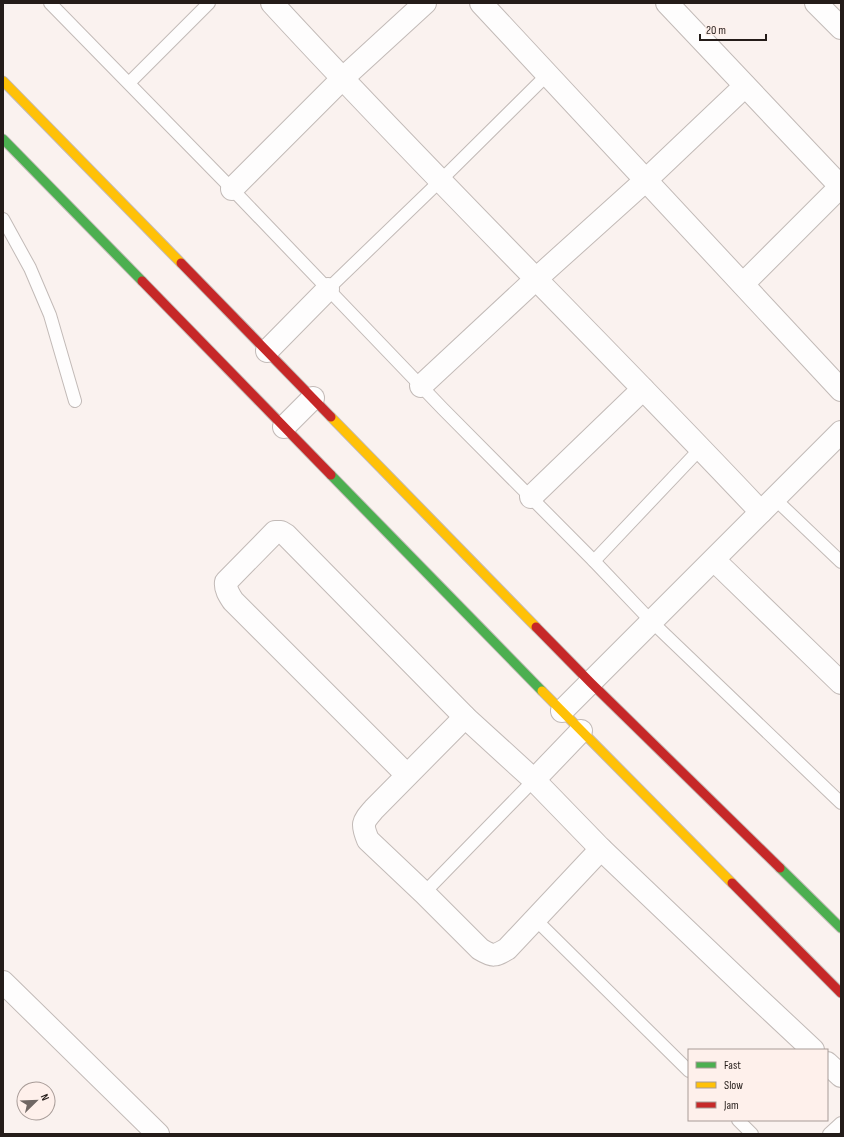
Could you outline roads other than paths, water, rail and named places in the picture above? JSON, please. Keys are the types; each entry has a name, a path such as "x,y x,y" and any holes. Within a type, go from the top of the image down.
{"street":[{"path":"272,3 342,79 701,448 768,505"},
{"path":"232,189 342,79 425,3"},
{"path":"481,3 841,390"},
{"path":"667,3 841,187 743,284"},
{"path":"816,3 841,28"},
{"path":"3,81 591,683 841,928"},
{"path":"421,386 536,279 646,180 745,86"},
{"path":"3,139 581,731 841,993"},
{"path":"267,351 328,289"},
{"path":"531,498 644,389"},
{"path":"284,427 313,398"},
{"path":"562,711 768,505 839,437"},
{"path":"407,775 229,596 226,582 275,532 281,532 286,535 465,717 534,780 601,848 812,1049"},
{"path":"714,560 841,683"},
{"path":"465,717 374,809 365,820 363,828 368,840 480,949 489,954 497,955 507,949 601,848"},
{"path":"534,780 581,731"},
{"path":"3,982 158,1134"},
{"path":"828,1064 841,1076"}],"lane":[{"path":"50,3 652,622 841,803"},
{"path":"129,83 209,3"},
{"path":"328,289 548,74"},
{"path":"3,218 30,268 50,315 75,401"},
{"path":"594,561 701,448"},
{"path":"768,505 841,562"},
{"path":"424,893 534,780"},
{"path":"535,919 688,1070"},
{"path":"739,1121 752,1134"},
{"path":"829,1134 841,1123"}]}
